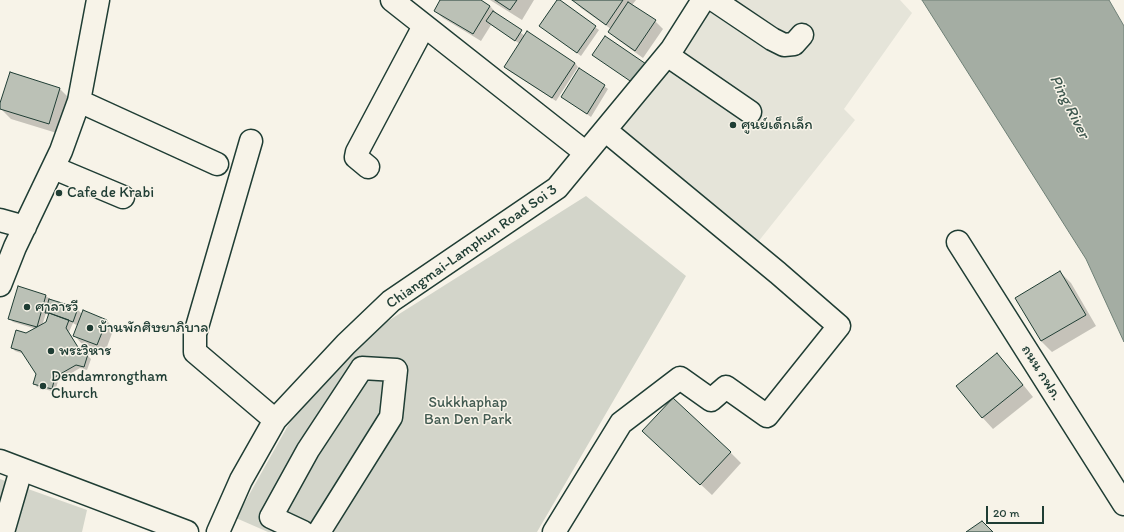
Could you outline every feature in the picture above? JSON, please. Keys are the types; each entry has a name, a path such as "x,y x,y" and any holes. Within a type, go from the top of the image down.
{"street":[{"path":"0,285 15,247 62,151 79,101 98,0"},
{"path":"392,0 586,153"},
{"name":"Chiangmai-Lamphun Road Soi 3","path":"218,532 241,480 275,420 346,344 391,301 557,188 672,49 703,0"},
{"path":"714,0 772,39 784,45 794,44 802,35"},
{"path":"368,167 356,158 356,152 424,26"},
{"path":"667,54 750,112"},
{"path":"79,101 217,164"},
{"path":"554,532 621,423 680,378 711,400 726,387 767,416 839,326 778,273 605,130"},
{"path":"251,141 195,334 195,352 275,420"},
{"path":"54,168 123,197"},
{"path":"0,220 25,227"},
{"name":"ถนน กฟภ.","path":"958,242 1124,504"},
{"path":"346,344 362,368"},
{"path":"304,532 271,516 308,450 362,368"},
{"path":"318,532 391,417 396,370 362,368"},
{"path":"0,461 187,532"},
{"path":"3,532 21,470"}],"shaded area":[{"name":"ศูนย์เด็กเล็ก","path":"709,0 900,0 912,13 844,109 855,120 754,247 612,129"}],"green space":[{"name":"Sukkhaphap Ban Den Park","path":"586,196 686,276 537,532 268,532 236,518 290,422 369,333"},
{"path":"0,479 87,510 82,532 0,532"}],"water":[{"name":"Ping River","path":"922,0 1109,0 1124,26 1124,342 1086,259"}],"building":[{"path":"440,0 481,0 490,6 473,34 434,11"},
{"path":"495,0 517,0 510,10"},
{"path":"557,0 560,0 596,26 577,53 539,26"},
{"path":"572,0 623,0 606,25"},
{"path":"628,2 656,20 635,51 608,32"},
{"path":"493,11 522,30 515,41 486,21"},
{"path":"527,31 575,63 552,98 504,67"},
{"path":"605,36 649,66 636,85 592,55"},
{"path":"579,68 605,85 587,114 561,97"},
{"path":"10,72 60,88 49,124 0,109 0,103"},
{"path":"1060,271 1086,315 1041,341 1015,298"},
{"name":"ศาลารวี","path":"18,286 46,295 37,327 8,319"},
{"path":"49,299 78,308 73,322 49,313 45,313"},
{"name":"บ้านพักศิษยาภิบาล","path":"83,310 107,320 97,345 73,336"},
{"name":"พระวิหาร","path":"49,313 69,320 66,328 81,352 88,354 84,367 76,365 55,377 52,389 33,384 36,374 21,351 11,348 16,330 26,333 46,322"},
{"path":"997,353 1023,385 982,418 956,386"},
{"path":"673,398 731,452 700,485 642,431"},
{"path":"982,521 993,532 966,532"}],"place":[{"name":"ศูนย์เด็กเล็ก","path":"733,125"},
{"name":"Cafe de Krabi","path":"59,193"},
{"name":"ศาลารวี","path":"27,307"},
{"name":"บ้านพักศิษยาภิบาล","path":"90,328"},
{"name":"พระวิหาร","path":"51,351"},
{"name":"Dendamrongtham Church","path":"43,386"}]}
